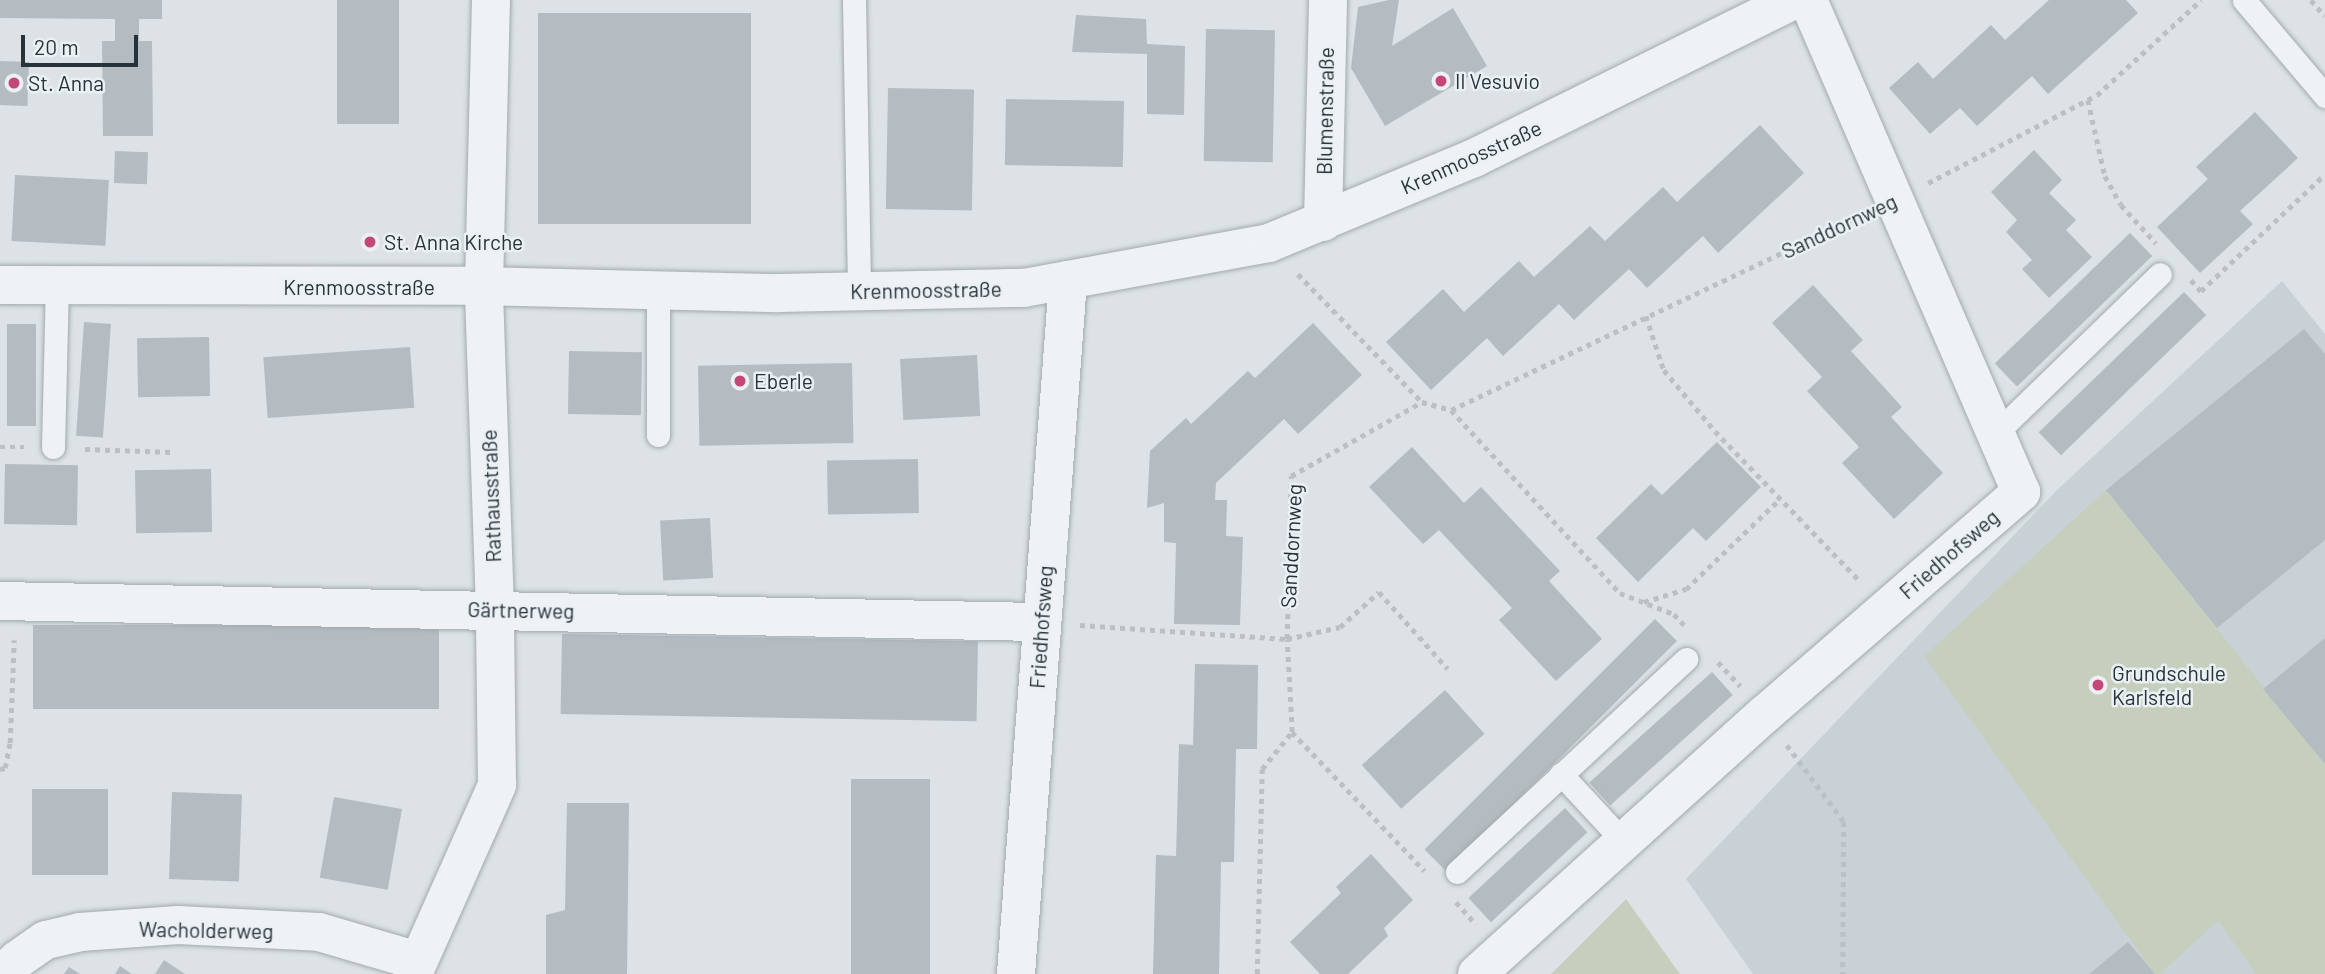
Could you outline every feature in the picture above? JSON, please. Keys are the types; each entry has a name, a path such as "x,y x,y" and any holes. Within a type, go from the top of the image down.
{"street":[{"name":"Rathausstraße","path":"416,968 497,785 495,609 484,286 492,0"},
{"name":"Blumenstraße","path":"1323,222 1328,0"},
{"name":"Krenmoosstraße","path":"0,285 484,286 859,291 1024,288 1269,243 1474,158 1794,0"},
{"name":"Friedhofsweg","path":"1490,963 1765,714 2021,492 1808,0"},
{"name":"Friedhofsweg","path":"1016,974 1068,280"},
{"name":"Gärtnerweg","path":"8,601 1041,622"},
{"name":"Wacholderweg","path":"3,974 17,960 46,940 79,932 178,925 319,932 416,968"}],"lane":[{"path":"854,0 859,291"},
{"path":"2244,0 2325,96"},
{"path":"1996,433 2171,272"},
{"path":"53,447 57,285"},
{"path":"658,290 659,435"},
{"path":"1452,882 1561,775 1686,659"},
{"path":"1561,775 1624,842"}],"path":[{"name":"Sanddornweg","path":"1451,410 1896,200 2088,100 2097,95 2201,0"},
{"path":"2311,0 2325,16"},
{"path":"2088,100 2105,176 2121,205 2159,246"},
{"path":"2171,272 2201,290 2325,174"},
{"path":"1269,243 1422,402 1451,410 1620,593 1674,614 1692,634"},
{"path":"1646,316 1664,370 1780,499 1887,608"},
{"name":"Sanddornweg","path":"1293,732 1287,639 1291,476 1422,402"},
{"path":"1643,602 1686,589 1780,499"},
{"path":"1287,639 1340,627 1379,592 1448,668"},
{"path":"0,769 5,768 10,743 8,601"},
{"name":"Sanddornweg","path":"1041,622 1287,639"},
{"path":"1710,654 1765,714 1844,822 1843,974"},
{"path":"1257,974 1262,769 1293,732 1427,872"},
{"path":"1452,882 1490,963"}],"shaded area":[{"name":"Grundschule Karlsfeld","path":"2282,281 2325,334 2325,974 1753,974 1686,879 2056,491"}],"green space":[{"path":"2106,490 2325,764 2325,974 2256,974 2218,921 2160,974 2155,974 1924,656"},
{"path":"1626,899 1680,974 1551,974"}],"building":[{"path":"0,0 162,0 162,19 139,19 139,41 152,41 153,136 103,136 102,41 115,41 115,19 0,18"},
{"path":"337,0 399,0 399,124 337,124"},
{"path":"1399,0 1392,46 1453,8 1487,66 1385,126 1351,68 1358,7"},
{"path":"2049,0 2126,0 2138,13 2048,94 2032,76 1977,126 1960,108 1930,134 1889,88 1918,62 1933,79 1991,25 2005,40"},
{"path":"538,13 751,13 751,224 538,224"},
{"path":"1076,15 1146,19 1147,44 1185,46 1184,115 1147,114 1147,54 1072,52"},
{"path":"1206,29 1275,30 1273,162 1204,161"},
{"name":"St. Anna","path":"0,61 29,62 27,106 0,105"},
{"path":"888,88 974,90 972,210 886,209"},
{"path":"1006,99 1124,101 1123,167 1005,165"},
{"path":"2255,112 2298,158 2240,211 2253,224 2200,273 2157,227 2208,179 2196,167"},
{"path":"1760,125 1804,173 1718,253 1703,236 1647,288 1629,269 1574,320 1559,304 1503,356 1487,338 1431,390 1386,342 1443,289 1464,312 1519,261 1534,277 1590,226 1605,241 1663,187 1677,202"},
{"path":"2034,150 2062,180 2049,193 2076,220 2066,230 2092,257 2049,298 2022,269 2032,260 2006,232 2017,220 1991,192"},
{"path":"115,151 148,152 147,184 114,183"},
{"path":"15,175 109,180 105,246 12,241"},
{"path":"2130,233 2152,256 2017,387 1995,364"},
{"path":"1813,285 1863,340 1851,351 1902,407 1891,417 1943,473 1894,519 1842,463 1859,447 1807,391 1822,377 1772,323"},
{"path":"2184,292 2206,315 2061,455 2039,432"},
{"path":"84,322 111,324 103,438 76,436"},
{"path":"1313,323 1362,375 1298,434 1284,419 1216,483 1215,500 1227,500 1226,536 1243,537 1240,625 1174,624 1176,543 1164,542 1164,503 1147,508 1150,451 1186,418 1191,424 1248,371 1255,378"},
{"path":"7,324 36,324 36,426 7,426"},
{"path":"2304,329 2325,354 2325,540 2217,628 2106,490"},
{"path":"209,337 210,396 138,397 137,338"},
{"path":"410,347 414,408 268,418 263,357"},
{"path":"569,351 642,352 641,415 568,414"},
{"path":"977,355 980,416 903,420 900,359"},
{"path":"852,363 853,443 699,446 698,366"},
{"path":"1717,442 1761,487 1706,541 1693,528 1638,582 1596,538 1651,484 1662,495"},
{"path":"1412,447 1464,503 1481,487 1560,571 1549,581 1602,639 1556,681 1499,620 1512,608 1439,530 1423,544 1369,487"},
{"path":"918,459 919,513 828,515 827,461"},
{"path":"5,464 78,465 77,525 4,524"},
{"path":"211,469 212,532 136,533 135,470"},
{"path":"710,518 713,578 663,581 660,521"},
{"path":"1655,619 1677,641 1446,871 1424,850"},
{"path":"33,625 439,625 439,709 33,709"},
{"path":"562,634 978,641 977,721 561,714"},
{"path":"2325,638 2325,764 2263,689"},
{"path":"1195,664 1258,665 1257,749 1236,749 1234,862 1221,862 1219,974 1153,974 1156,855 1176,856 1179,744 1193,745"},
{"path":"1712,672 1733,695 1610,805 1589,782"},
{"path":"1445,690 1484,734 1401,809 1362,765"},
{"path":"851,779 930,779 930,974 851,974"},
{"path":"32,789 108,789 108,875 32,875"},
{"path":"172,792 242,794 239,881 169,879"},
{"path":"334,797 402,809 388,890 320,878"},
{"path":"567,803 629,803 627,974 546,974 546,915 565,910"},
{"path":"1565,808 1588,832 1491,922 1468,898"},
{"path":"1371,854 1413,900 1384,928 1388,936 1348,974 1320,974 1290,942 1341,893 1336,887"},
{"path":"2128,942 2155,974 2089,974"},
{"path":"164,960 185,974 155,974"},
{"path":"120,966 132,974 115,974"},
{"path":"69,967 80,974 64,974"}],"place":[{"name":"Il Vesuvio","path":"1441,81"},
{"name":"St. Anna","path":"14,83"},
{"name":"St. Anna Kirche","path":"370,242"},
{"name":"Eberle","path":"740,381"},
{"name":"Grundschule Karlsfeld","path":"2098,685"}]}
